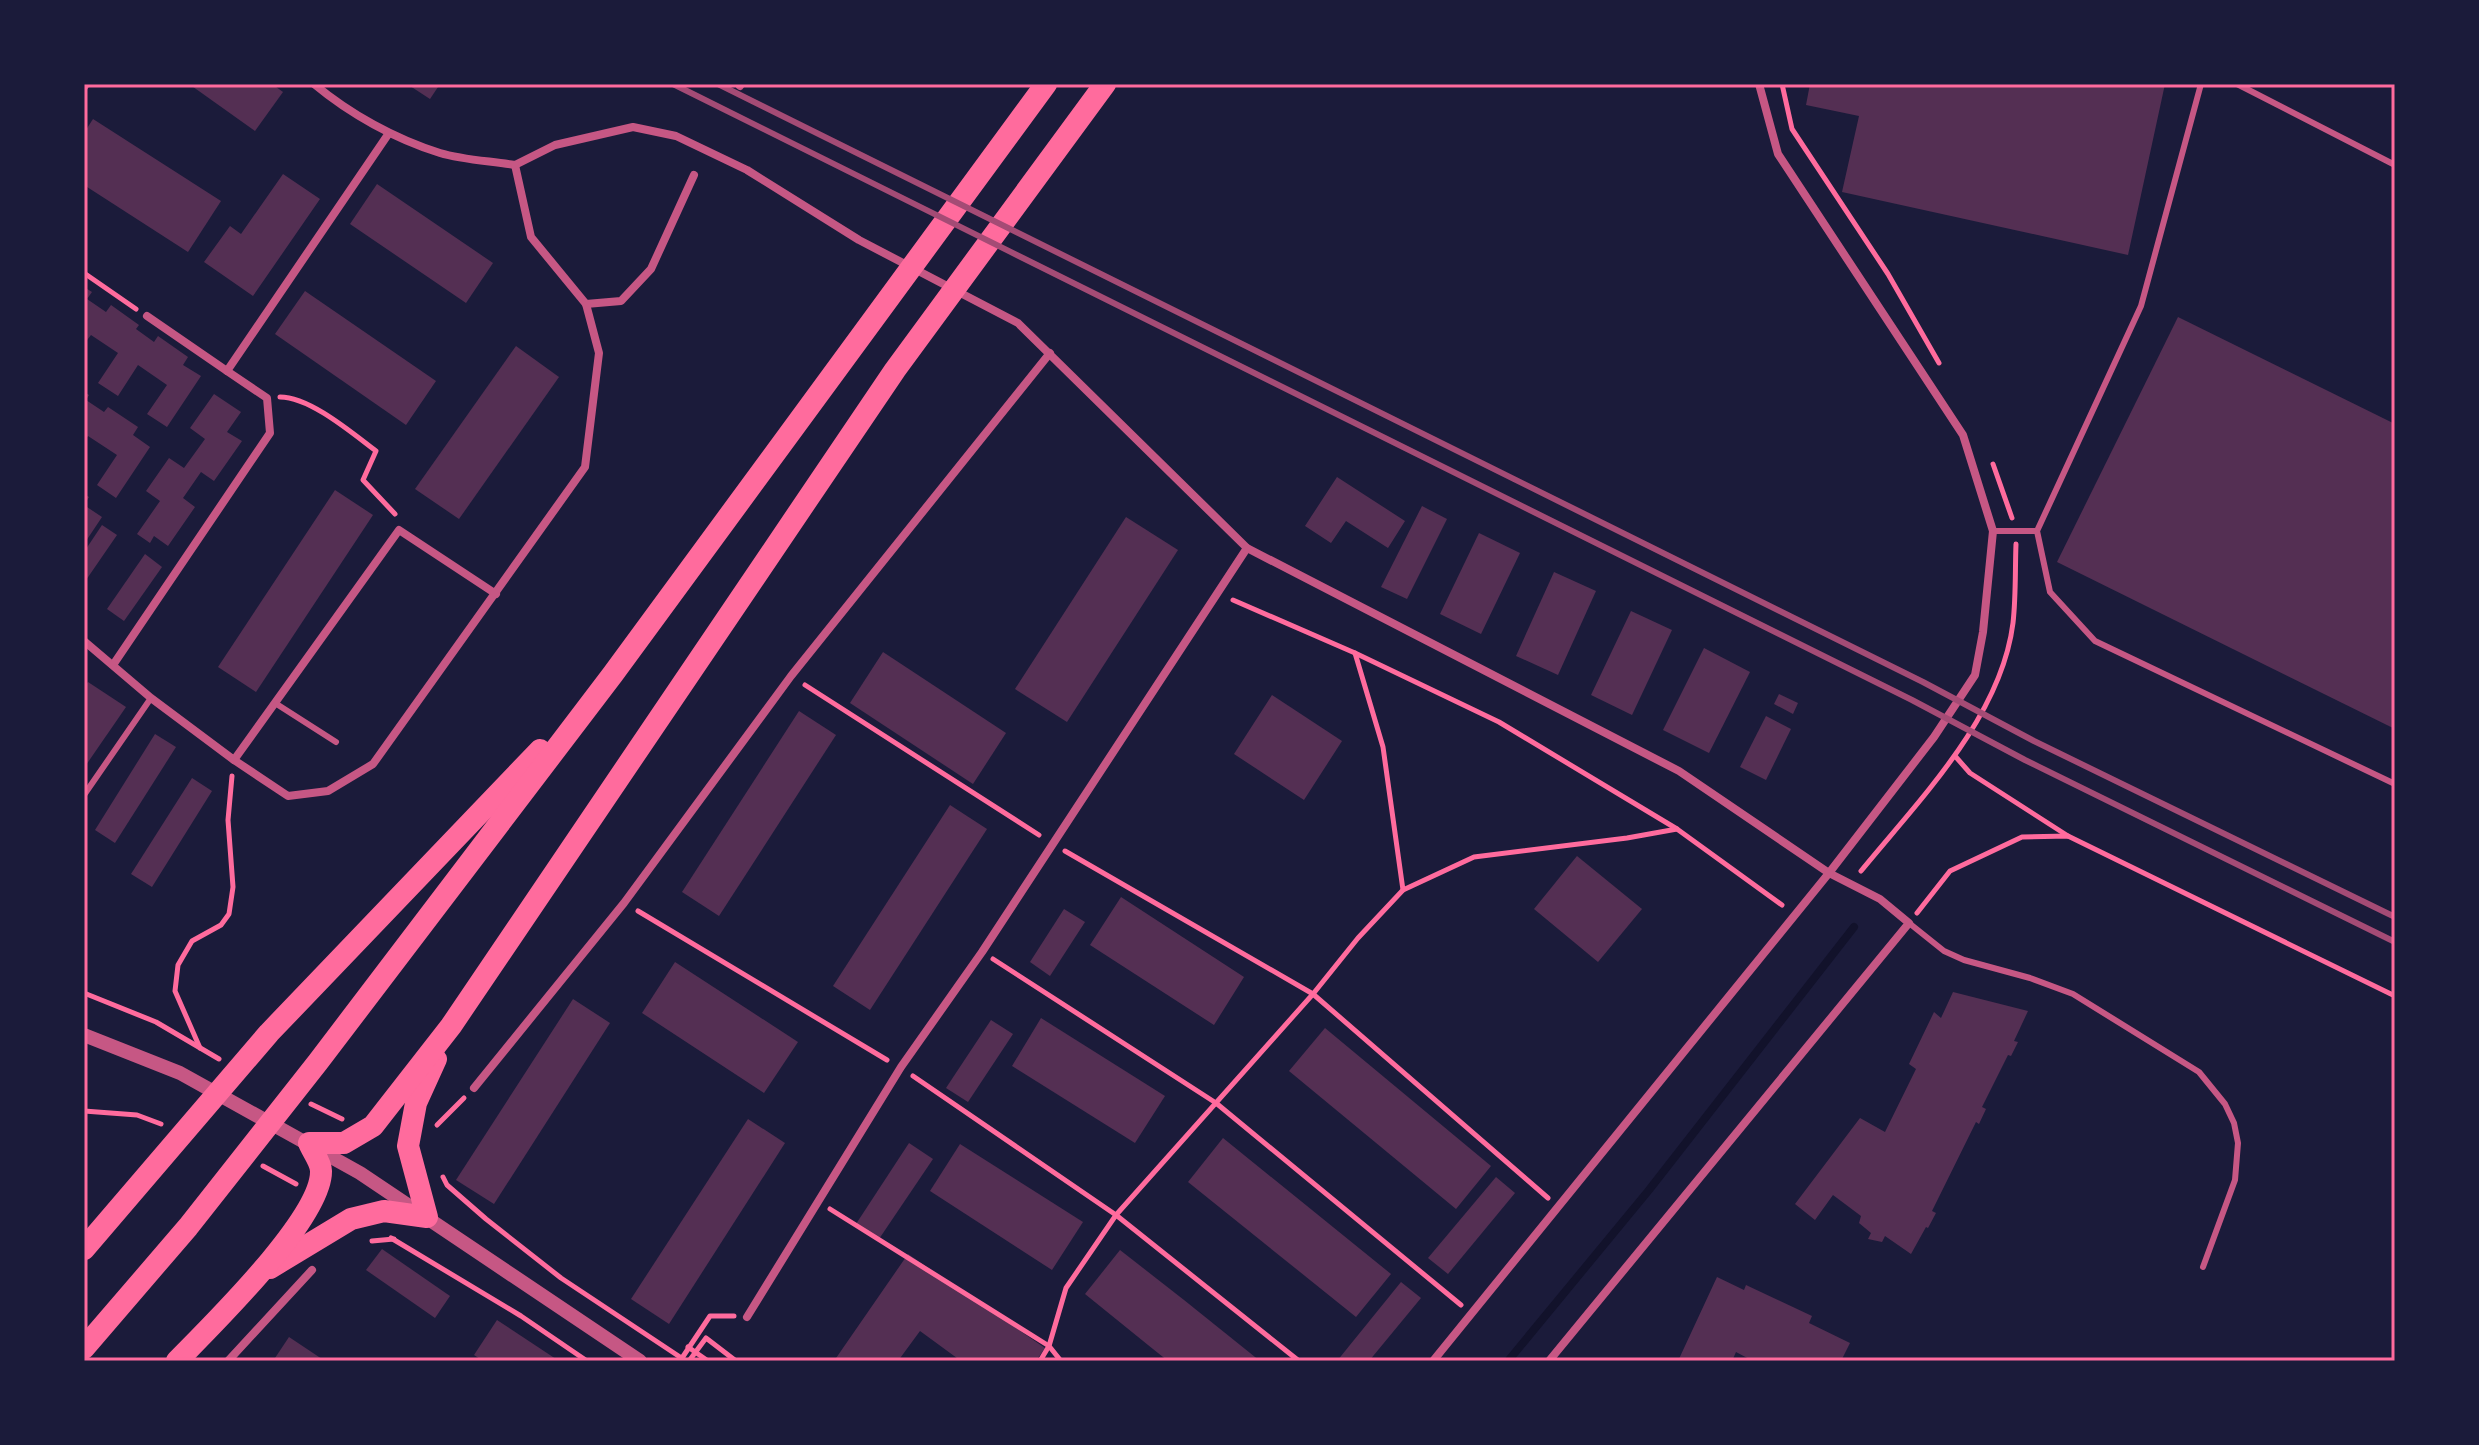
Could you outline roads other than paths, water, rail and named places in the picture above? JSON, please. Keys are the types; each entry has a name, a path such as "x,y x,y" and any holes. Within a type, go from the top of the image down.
{"highway":[{"path":"84,1348 188,1227 318,1062 613,674 1046,84"},
{"path":"177,1361 259,1275 315,1197 322,1169 309,1143 344,1143 373,1126 451,1026 895,370 1105,84"},
{"path":"84,1249 269,1033 613,674"},
{"path":"259,1275 351,1219 384,1211 427,1217 408,1146 416,1103 451,1026"}],"street":[{"path":"314,84 331,99 389,133 442,154 515,165 555,145 633,127 676,136 747,170 859,240 1018,323 1247,548 1679,771 1829,873 1880,899 1909,923 1549,1361"},
{"path":"1433,1361 1829,873 1934,737 1975,675 1983,632 1993,531 1963,435 1778,154 1759,84"},
{"path":"227,371 389,133"},
{"path":"84,641 151,698 288,796 328,791 373,764 585,467 599,353 586,304 531,237 515,165"},
{"path":"586,304 621,301 651,269 694,175"},
{"path":"113,665 270,433 267,398 147,316"},
{"path":"474,1088 624,903 791,676 1050,353"},
{"path":"234,760 399,530 496,594"},
{"path":"747,1317 901,1067 982,952 1247,548"},
{"path":"84,1035 180,1073 309,1143 427,1217 640,1361"},
{"path":"228,1361 312,1270"}],"lane":[{"path":"2201,84 2141,306 2037,531 2050,592 2095,641 2395,784"},
{"path":"2237,84 2395,165"},
{"path":"1993,531 2037,531"},
{"path":"84,795 151,698"},
{"path":"275,703 336,742"},
{"path":"1909,923 1944,951 1964,960 2018,974 2073,994 2199,1072 2225,1104 2234,1123 2238,1143 2235,1180 2203,1267"}],"waterway":[{"path":"1508,1361 1649,1190 1854,927"}],"railway":[{"path":"673,84 2395,942"},
{"path":"718,84 1923,682 2034,741 2395,917"}]}
